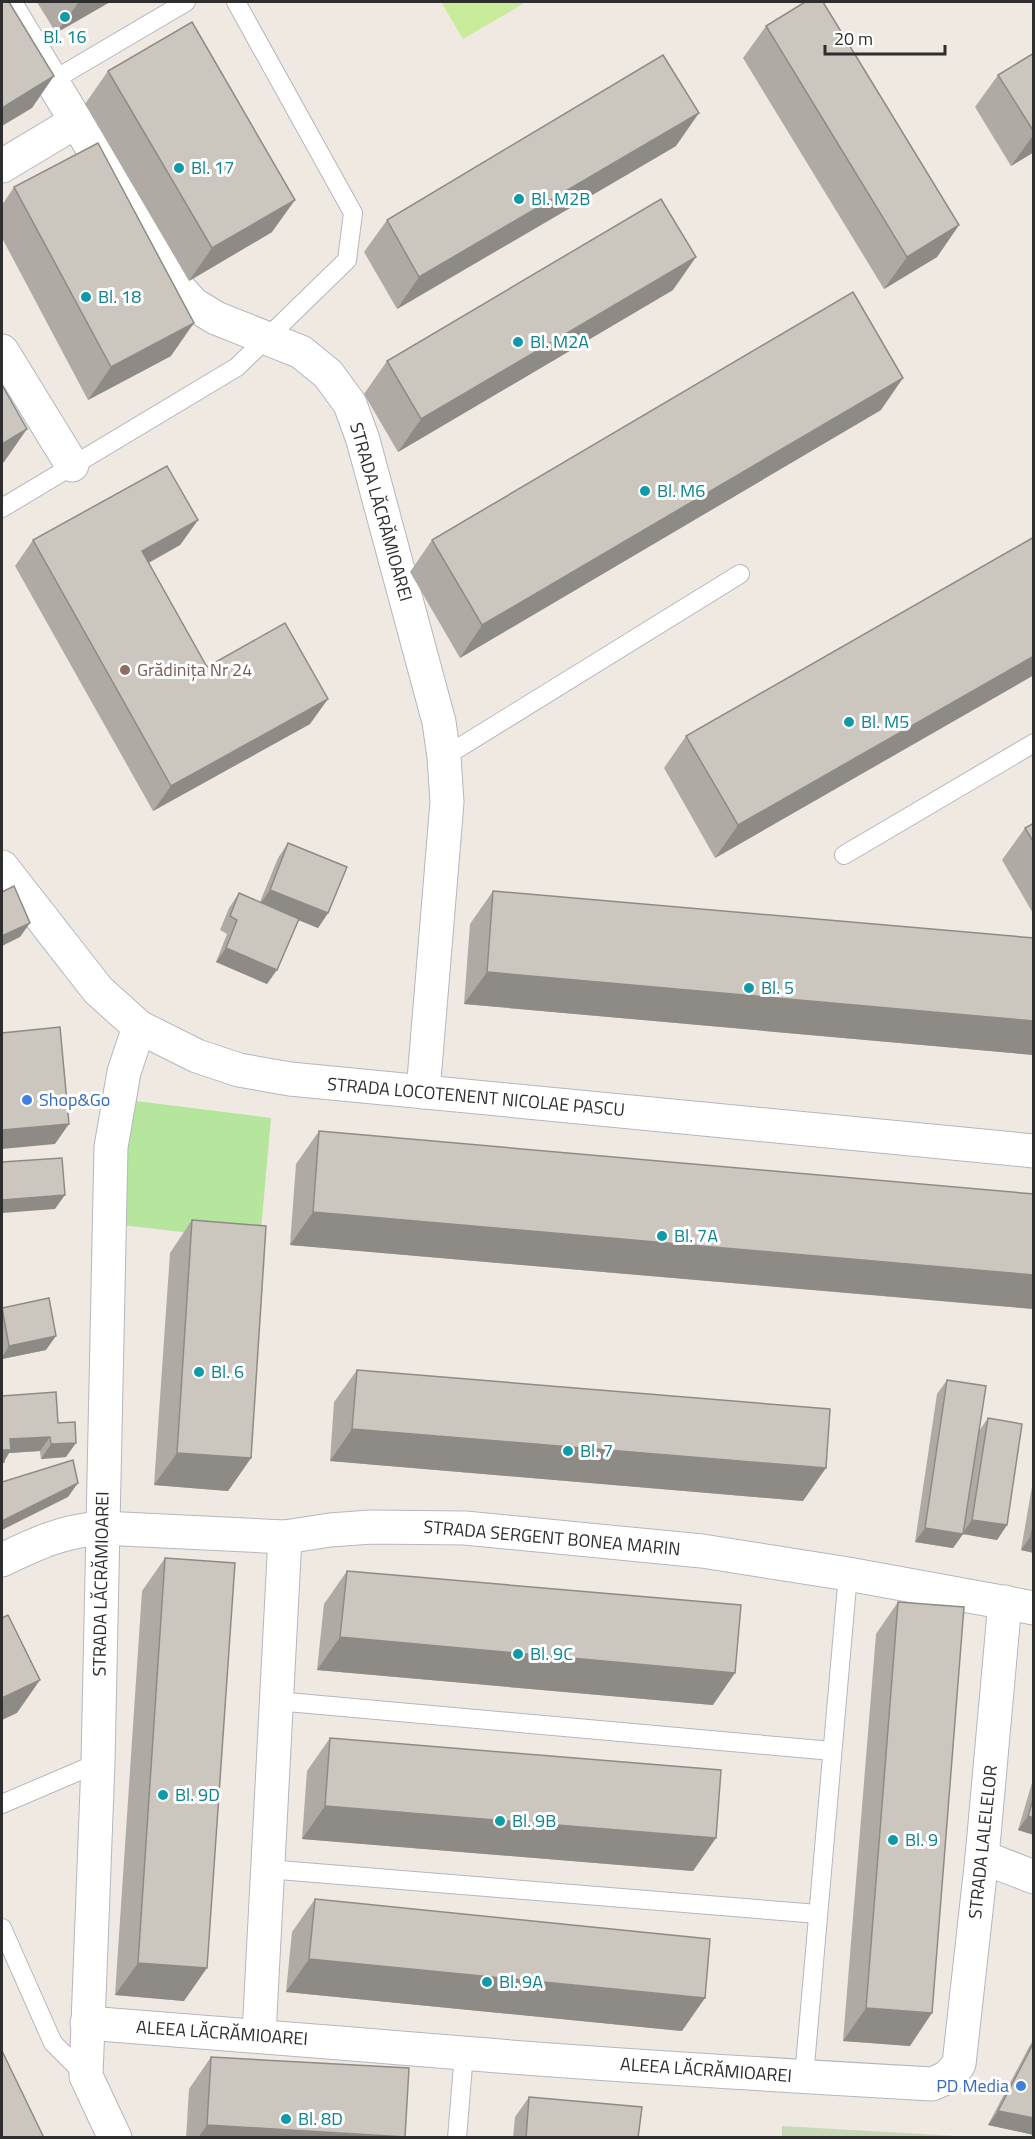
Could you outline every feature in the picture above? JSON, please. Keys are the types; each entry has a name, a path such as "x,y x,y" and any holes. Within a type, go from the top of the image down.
{"street":[{"name":"STRADA LĂCRĂMIOAREI","path":"4,2 174,284 193,304 216,318 301,352 328,374 350,404 363,440 433,699 444,758 447,802 423,1092"},
{"path":"2,166 77,122"},
{"path":"2,351 72,465"},
{"name":"STRADA LOCOTENENT NICOLAE PASCU","path":"3,872 98,990 139,1027 197,1056 239,1070 291,1079 1034,1151"},
{"name":"STRADA LĂCRĂMIOAREI","path":"115,2138 86,2076 87,2023 98,1763 111,1147 124,1072 139,1027"},
{"name":"STRADA SERGENT BONEA MARIN","path":"2,1560 43,1540 64,1533 102,1528 285,1537 371,1527 465,1528 702,1551 848,1574 1019,1605"},
{"path":"259,2035 285,1537"},
{"name":"STRADA LALELELOR","path":"948,2077 959,2064 982,1857 1019,1605"},
{"path":"982,1857 1034,1877"},
{"name":"ALEEA LĂCRĂMIOAREI","path":"87,2023 804,2077 932,2084 948,2077"}],"lane":[{"path":"52,81 186,2"},
{"path":"2,508 237,368 347,260 353,213 236,2"},
{"path":"444,758 740,574"},
{"path":"844,855 1034,743"},
{"path":"804,2077 848,1574"},
{"path":"276,1701 832,1751"},
{"path":"2,1804 98,1763"},
{"path":"267,1869 818,1914"},
{"path":"2,1928 53,2043 86,2076"},
{"path":"457,2138 464,2053"}],"green space":[{"path":"441,2 526,2 463,39"},
{"path":"128,1100 271,1118 260,1241 121,1225"},
{"path":"782,2126 974,2137 782,2137"}],"building":[{"path":"2,2 9,2 54,76 2,108"},
{"path":"805,2 823,2 959,225 907,257 766,26"},
{"path":"192,22 295,200 212,248 108,71"},
{"path":"1034,53 1034,132 998,75"},
{"name":"Bl. M2B","path":"663,55 699,113 419,277 387,220"},
{"path":"98,143 194,323 111,367 14,187"},
{"name":"Bl. M2A","path":"661,199 696,257 421,419 387,361"},
{"name":"Bl. M6","path":"853,292 903,378 482,625 432,540"},
{"path":"2,385 27,429 2,444"},
{"name":"Grădinița Nr 24","path":"167,466 198,520 142,551 207,667 285,623 328,699 171,786 33,540"},
{"name":"Bl. M5","path":"1034,537 1034,656 738,825 686,736"},
{"path":"1034,823 1034,843 1025,828"},
{"path":"288,843 347,867 328,913 270,890"},
{"path":"14,886 30,923 2,936 2,892"},
{"path":"493,891 1034,938 1034,1021 487,972"},
{"path":"239,893 299,919 277,970 226,948 237,920 230,916"},
{"path":"60,1027 69,1124 2,1130 2,1033"},
{"path":"319,1131 1034,1194 1034,1275 313,1212"},
{"path":"62,1158 65,1195 2,1200 2,1162"},
{"name":"Bl. 6","path":"192,1220 266,1226 251,1458 177,1453"},
{"path":"49,1298 56,1336 9,1346 2,1308"},
{"path":"357,1370 830,1409 826,1468 352,1429"},
{"path":"947,1380 986,1386 963,1534 925,1528"},
{"path":"56,1392 58,1423 75,1422 76,1443 51,1444 50,1437 10,1439 11,1450 3,1450 4,1462 2,1462 2,1396"},
{"path":"988,1418 1022,1424 1007,1525 972,1520"},
{"path":"73,1460 78,1483 2,1521 2,1482"},
{"path":"1034,1521 1034,1537 1031,1536"},
{"name":"Bl. 9D","path":"165,1558 235,1563 207,1968 138,1963"},
{"path":"347,1571 741,1605 735,1673 340,1637"},
{"name":"Bl. 9","path":"898,1602 964,1607 932,2013 866,2008"},
{"path":"8,1615 40,1680 2,1698 2,1618"},
{"path":"330,1738 721,1770 716,1838 325,1806"},
{"path":"1034,1796 1034,1818 1028,1816"},
{"path":"315,1899 710,1939 705,1998 309,1959"},
{"name":"PD Media","path":"1034,2042 1034,2118 998,2111"},
{"path":"2,2051 44,2138 2,2138"},
{"path":"211,2057 409,2068 405,2137 207,2125"},
{"path":"529,2097 642,2107 638,2138 526,2138"}],"place":[{"name":"Bl. 16","path":"65,17"},
{"name":"Bl. 17","path":"179,168"},
{"name":"Bl. M2B","path":"519,199"},
{"name":"Bl. 18","path":"86,297"},
{"name":"Bl. M2A","path":"518,342"},
{"name":"Bl. M6","path":"645,491"},
{"name":"Grădinița Nr 24","path":"125,670"},
{"name":"Bl. M5","path":"849,722"},
{"name":"Bl. 5","path":"749,988"},
{"name":"Shop&Go","path":"27,1100"},
{"name":"Bl. 7A","path":"662,1236"},
{"name":"Bl. 6","path":"199,1372"},
{"name":"Bl. 7","path":"568,1451"},
{"name":"Bl. 9C","path":"518,1654"},
{"name":"Bl. 9D","path":"163,1795"},
{"name":"Bl. 9B","path":"500,1821"},
{"name":"Bl. 9","path":"893,1840"},
{"name":"Bl. 9A","path":"487,1982"},
{"name":"PD Media","path":"1021,2086"},
{"name":"Bl. 8D","path":"286,2119"}]}
